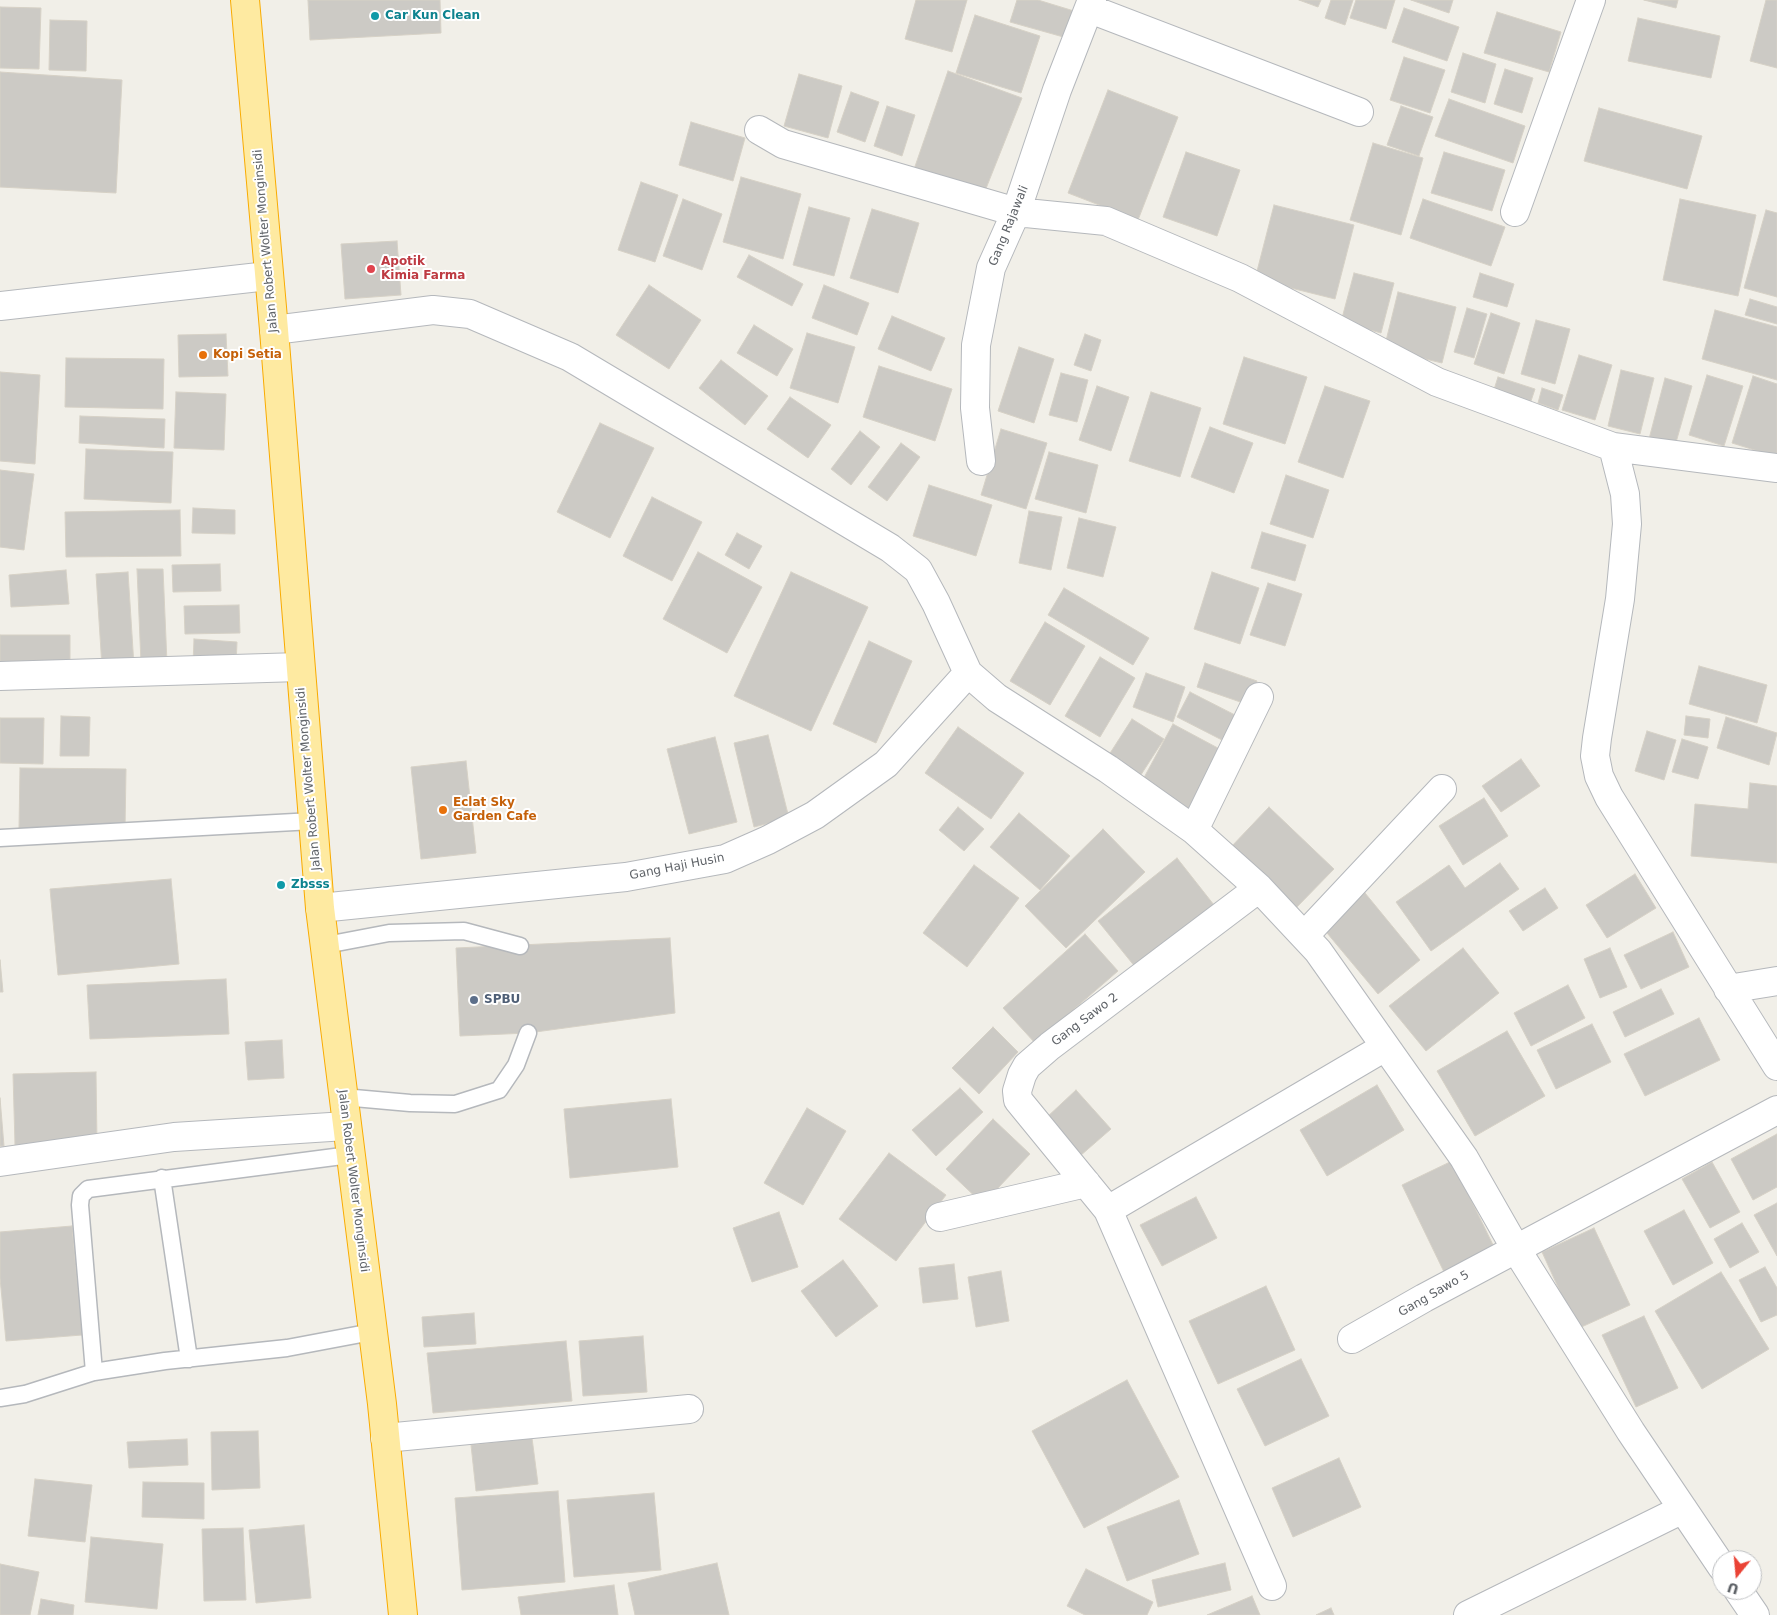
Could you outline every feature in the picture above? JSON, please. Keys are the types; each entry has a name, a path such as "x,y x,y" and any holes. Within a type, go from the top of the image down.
{"highway":[{"name":"Jalan Robert Wolter Monginsidi","path":"245,0 274,330 320,908 385,1438 403,1615"}],"street":[{"path":"1515,212 1591,0"},
{"path":"1091,4 1359,112"},
{"name":"Gang Rajawali","path":"980,461 975,408 976,344 991,268 1016,212 1057,90 1091,4"},
{"path":"759,130 782,144 1016,212 1106,221 1240,278 1437,382 1613,447 1777,468"},
{"path":"0,306 268,276"},
{"path":"274,330 433,310 470,314 570,357 897,553 918,570 936,603 968,673 997,698 1108,769 1194,830 1259,888 1318,951 1384,1048 1464,1158 1516,1249 1631,1432 1712,1552"},
{"path":"1613,447 1625,494 1627,524 1620,598 1597,738 1595,756 1599,776 1614,805 1777,1066"},
{"path":"0,676 300,668"},
{"name":"Gang Haji Husin","path":"320,908 626,877 725,859 768,840 815,815 886,764 968,673"},
{"path":"1194,830 1259,697"},
{"path":"1304,936 1442,789"},
{"name":"Gang Sawo 2","path":"1259,888 1027,1066 1018,1083 1017,1091 1018,1100 1108,1210 1272,1586"},
{"path":"1728,989 1777,980"},
{"path":"1108,1210 1384,1048"},
{"name":"Gang Sawo 5","path":"1352,1339 1777,1110"},
{"path":"0,1162 174,1137 346,1126"},
{"path":"940,1217 1086,1183"},
{"path":"385,1438 689,1409"},
{"path":"1468,1615 1683,1509"},
{"path":"1744,1600 1754,1615"}],"lane":[{"path":"0,838 313,821"},
{"path":"326,945 389,933 464,931 520,946"},
{"path":"343,1097 410,1103 455,1104 499,1090 516,1066 528,1033"},
{"path":"94,1372 80,1205 81,1196 88,1189 350,1155"},
{"path":"162,1178 189,1359"},
{"path":"0,1398 25,1394 94,1372 287,1348 372,1332"}],"building":[{"name":"Car Kun Clean","path":"308,0 440,0 441,33 310,40"},
{"path":"916,0 967,0 952,52 905,39"},
{"path":"1017,0 1038,0 1074,11 1067,38 1010,22"},
{"path":"1299,0 1321,0 1318,7"},
{"path":"1331,0 1353,0 1345,25 1325,18"},
{"path":"1356,0 1395,0 1386,29 1350,18"},
{"path":"1411,0 1453,0 1449,13"},
{"path":"1644,0 1678,0 1676,8"},
{"path":"1766,0 1777,0 1777,68 1750,61"},
{"path":"0,7 41,8 39,69 0,68"},
{"path":"1404,8 1459,27 1447,61 1392,42"},
{"path":"1497,12 1561,32 1549,72 1484,53"},
{"path":"975,15 1040,36 1021,93 956,73"},
{"path":"1638,18 1720,36 1711,78 1628,61"},
{"path":"50,20 87,21 86,71 49,70"},
{"path":"1463,53 1496,64 1485,103 1451,92"},
{"path":"1404,57 1445,70 1430,113 1390,100"},
{"path":"1505,69 1533,78 1522,113 1494,104"},
{"path":"948,71 1022,98 983,196 911,178"},
{"path":"0,72 122,80 116,193 0,187"},
{"path":"799,74 842,86 828,138 784,126"},
{"path":"1108,90 1178,117 1138,220 1068,193"},
{"path":"851,92 879,102 865,142 837,132"},
{"path":"1449,99 1525,126 1513,163 1435,136"},
{"path":"887,106 915,115 902,156 874,146"},
{"path":"1401,106 1433,117 1419,156 1387,145"},
{"path":"1599,108 1702,136 1687,189 1584,161"},
{"path":"691,122 745,138 733,181 679,165"},
{"path":"1373,143 1423,158 1401,235 1350,220"},
{"path":"1186,152 1240,170 1217,236 1163,217"},
{"path":"1444,152 1505,170 1492,211 1431,193"},
{"path":"741,177 801,194 783,259 723,242"},
{"path":"641,182 678,195 655,262 618,250"},
{"path":"683,199 722,214 702,270 663,256"},
{"path":"1423,199 1505,227 1491,266 1410,238"},
{"path":"1680,199 1756,215 1738,296 1663,280"},
{"path":"1274,205 1354,225 1335,299 1255,279"},
{"path":"809,207 850,218 834,276 793,265"},
{"path":"872,209 919,223 898,293 850,278"},
{"path":"1766,210 1777,213 1777,297 1744,288"},
{"name":"Apotik Kimia Farma","path":"397,241 401,295 345,299 341,244"},
{"path":"749,255 803,284 792,306 737,277"},
{"path":"1354,273 1394,283 1381,333 1341,322"},
{"path":"1480,273 1514,284 1507,307 1473,297"},
{"path":"649,285 701,320 669,369 616,335"},
{"path":"824,285 869,303 857,335 812,318"},
{"path":"1398,292 1456,307 1442,363 1384,349"},
{"path":"1750,299 1777,307 1777,324 1745,315"},
{"path":"1467,308 1487,314 1474,358 1454,352"},
{"path":"1715,310 1777,327 1777,380 1702,359"},
{"path":"1491,313 1520,323 1504,374 1474,364"},
{"path":"892,316 945,338 931,371 878,349"},
{"path":"1536,320 1570,329 1555,384 1521,374"},
{"path":"754,325 793,349 777,376 737,353"},
{"path":"807,333 855,347 838,403 790,388"},
{"name":"Kopi Setia","path":"226,334 228,376 179,377 178,335"},
{"path":"1085,334 1101,340 1091,371 1074,365"},
{"path":"1019,347 1054,359 1034,423 998,411"},
{"path":"1579,355 1612,365 1595,420 1562,410"},
{"path":"1244,357 1307,377 1285,444 1223,424"},
{"path":"66,358 164,359 163,409 65,407"},
{"path":"721,360 768,396 745,425 699,388"},
{"path":"879,366 952,389 935,441 863,417"},
{"path":"1621,370 1654,378 1640,434 1608,426"},
{"path":"0,372 40,375 35,464 0,461"},
{"path":"1061,373 1088,380 1077,422 1049,415"},
{"path":"1707,375 1743,386 1724,446 1689,435"},
{"path":"1753,376 1777,384 1777,457 1732,443"},
{"path":"1498,377 1535,389 1528,410 1491,399"},
{"path":"1665,378 1692,386 1675,446 1649,439"},
{"path":"1097,386 1129,397 1111,451 1079,440"},
{"path":"1325,386 1370,401 1343,478 1298,462"},
{"path":"1542,388 1563,395 1558,410 1538,403"},
{"path":"176,392 226,394 224,450 174,448"},
{"path":"1151,392 1201,408 1180,477 1129,461"},
{"path":"790,397 831,425 808,458 767,429"},
{"path":"80,416 165,419 164,448 79,443"},
{"path":"600,423 654,448 610,538 557,512"},
{"path":"1210,427 1253,443 1234,493 1191,477"},
{"path":"1001,429 1047,443 1026,509 981,495"},
{"path":"860,431 880,447 851,485 831,469"},
{"path":"901,443 920,457 887,501 868,487"},
{"path":"86,449 173,452 171,503 84,499"},
{"path":"1049,452 1098,465 1086,513 1035,499"},
{"path":"0,470 34,474 24,550 0,547"},
{"path":"1286,475 1329,490 1313,538 1270,524"},
{"path":"929,485 992,505 976,556 913,536"},
{"path":"652,497 702,522 672,581 623,556"},
{"path":"193,508 235,510 235,534 192,533"},
{"path":"180,510 181,556 66,557 65,512"},
{"path":"1029,511 1062,517 1051,570 1019,563"},
{"path":"1079,518 1116,527 1103,577 1067,568"},
{"path":"1262,532 1306,545 1295,581 1251,568"},
{"path":"737,533 762,546 749,569 725,555"},
{"path":"698,552 762,587 727,653 663,619"},
{"path":"220,564 221,591 173,592 172,565"},
{"path":"137,569 163,569 167,663 141,663"},
{"path":"66,570 69,604 11,607 9,575"},
{"path":"128,572 134,666 102,667 96,574"},
{"path":"791,572 868,607 811,731 734,696"},
{"path":"1212,572 1259,588 1240,644 1194,629"},
{"path":"1268,583 1302,594 1285,646 1250,635"},
{"path":"1064,588 1149,638 1133,665 1048,615"},
{"path":"239,605 240,633 185,634 184,606"},
{"path":"1045,622 1085,646 1050,705 1010,681"},
{"path":"0,635 70,635 70,670 0,670"},
{"path":"194,639 237,642 236,666 193,664"},
{"path":"869,641 912,661 876,743 833,724"},
{"path":"1100,657 1135,678 1100,737 1065,716"},
{"path":"1205,663 1257,681 1249,705 1197,687"},
{"path":"1699,666 1767,685 1757,723 1689,704"},
{"path":"1146,673 1185,687 1173,722 1133,707"},
{"path":"1190,692 1235,715 1222,740 1177,717"},
{"path":"61,716 90,717 89,756 60,756"},
{"path":"1686,716 1710,719 1708,738 1684,735"},
{"path":"1726,717 1777,733 1769,765 1717,748"},
{"path":"0,718 44,718 43,764 0,763"},
{"path":"1132,719 1164,739 1137,781 1105,761"},
{"path":"1173,724 1229,754 1197,814 1140,785"},
{"path":"958,727 1024,773 991,819 925,773"},
{"path":"1647,731 1676,740 1664,780 1635,771"},
{"path":"768,735 789,818 754,827 734,743"},
{"path":"715,737 737,822 689,834 667,749"},
{"path":"1682,739 1708,747 1698,779 1672,772"},
{"path":"1521,759 1540,786 1501,812 1482,786"},
{"name":"Eclat Sky Garden Cafe","path":"466,761 476,853 421,859 411,767"},
{"path":"20,768 126,769 125,830 19,828"},
{"path":"1750,783 1777,786 1777,863 1691,856 1695,804 1748,809"},
{"path":"1484,798 1508,836 1463,865 1439,826"},
{"path":"958,807 984,829 964,851 939,830"},
{"path":"1269,807 1334,869 1295,909 1231,847"},
{"path":"1019,813 1070,856 1040,890 990,847"},
{"path":"1103,829 1145,872 1066,948 1025,906"},
{"path":"1177,858 1214,905 1136,968 1098,921"},
{"path":"1500,863 1519,889 1431,951 1396,902 1449,865 1465,888"},
{"path":"974,865 1019,898 967,967 923,933"},
{"path":"1635,874 1656,908 1607,938 1586,905"},
{"path":"171,879 179,964 58,975 50,889"},
{"path":"1545,888 1558,908 1523,931 1509,911"},
{"path":"1365,893 1420,960 1378,994 1322,927"},
{"path":"1673,932 1689,967 1641,989 1624,955"},
{"path":"1085,934 1118,971 1035,1043 1003,1008"},
{"path":"670,938 675,1013 528,1033 460,1036 456,948"},
{"path":"1463,948 1499,993 1426,1051 1389,1006"},
{"path":"1610,948 1627,987 1600,998 1584,959"},
{"path":"0,960 3,992 0,992"},
{"path":"226,979 229,1034 90,1039 87,985"},
{"path":"1568,985 1585,1018 1531,1046 1514,1013"},
{"path":"1661,989 1674,1014 1625,1037 1613,1012"},
{"path":"1699,1018 1720,1060 1645,1096 1624,1054"},
{"path":"1592,1024 1611,1062 1556,1089 1537,1050"},
{"path":"993,1027 1018,1052 979,1094 952,1068"},
{"path":"1507,1031 1545,1096 1475,1136 1437,1071"},
{"path":"282,1040 284,1078 248,1080 245,1042"},
{"path":"96,1072 97,1143 15,1145 13,1074"},
{"path":"1377,1085 1404,1130 1327,1176 1300,1130"},
{"path":"960,1088 983,1112 936,1156 912,1130"},
{"path":"1076,1090 1111,1129 1080,1156 1046,1118"},
{"path":"0,1098 4,1146 0,1146"},
{"path":"671,1099 678,1167 570,1178 564,1109"},
{"path":"807,1108 846,1131 803,1205 764,1183"},
{"path":"993,1119 1030,1154 983,1204 946,1169"},
{"path":"1777,1134 1777,1187 1753,1200 1731,1159"},
{"path":"889,1153 946,1195 896,1261 839,1219"},
{"path":"1452,1161 1496,1251 1445,1274 1402,1185"},
{"path":"1712,1162 1740,1212 1710,1228 1682,1179"},
{"path":"1196,1197 1217,1238 1162,1266 1140,1225"},
{"path":"1777,1203 1777,1256 1754,1215"},
{"path":"1684,1210 1713,1263 1673,1285 1644,1231"},
{"path":"779,1212 798,1267 752,1282 733,1228"},
{"path":"1742,1223 1759,1252 1730,1268 1714,1239"},
{"path":"72,1226 82,1335 6,1341 0,1278 0,1232"},
{"path":"1594,1228 1630,1305 1577,1329 1542,1252"},
{"path":"843,1260 878,1306 836,1337 801,1291"},
{"path":"954,1264 958,1299 923,1303 919,1268"},
{"path":"1765,1267 1777,1288 1777,1315 1761,1322 1739,1280"},
{"path":"1001,1271 1009,1321 976,1327 968,1277"},
{"path":"1721,1272 1769,1349 1702,1389 1655,1311"},
{"path":"1266,1286 1295,1350 1218,1384 1189,1321"},
{"path":"474,1313 476,1344 424,1347 422,1317"},
{"path":"1644,1316 1678,1388 1636,1407 1602,1335"},
{"path":"643,1336 647,1392 583,1396 579,1341"},
{"path":"566,1341 572,1401 433,1413 427,1353"},
{"path":"1301,1359 1329,1416 1265,1446 1237,1389"},
{"path":"1127,1380 1179,1477 1084,1528 1032,1431"},
{"path":"258,1431 260,1488 212,1490 211,1432"},
{"path":"532,1438 538,1484 476,1491 471,1445"},
{"path":"187,1439 188,1465 129,1468 127,1442"},
{"path":"1339,1458 1361,1507 1293,1537 1272,1488"},
{"path":"35,1479 92,1485 85,1542 28,1536"},
{"path":"143,1482 204,1483 204,1519 142,1517"},
{"path":"558,1491 565,1582 462,1590 455,1498"},
{"path":"654,1493 661,1570 574,1577 567,1500"},
{"path":"1179,1500 1199,1554 1127,1581 1107,1527"},
{"path":"304,1525 311,1598 256,1603 249,1530"},
{"path":"243,1528 246,1600 204,1601 202,1529"},
{"path":"91,1537 163,1544 157,1609 85,1602"},
{"path":"717,1563 729,1615 635,1615 628,1583"},
{"path":"1225,1563 1231,1590 1158,1607 1152,1580"},
{"path":"0,1564 39,1572 30,1615 0,1615"},
{"path":"1086,1569 1153,1602 1147,1615 1085,1615 1067,1606"},
{"path":"614,1585 618,1615 521,1615 518,1597"},
{"path":"1252,1596 1260,1615 1207,1615"},
{"path":"41,1599 74,1605 73,1615 38,1615"},
{"path":"1331,1608 1334,1615 1316,1615 1318,1614"}],"place":[{"name":"Car Kun Clean","path":"375,16"},
{"name":"Apotik Kimia Farma","path":"371,269"},
{"name":"Kopi Setia","path":"203,355"},
{"name":"Eclat Sky Garden Cafe","path":"443,810"},
{"name":"Zbsss","path":"281,885"},
{"name":"SPBU","path":"474,1000"}]}
